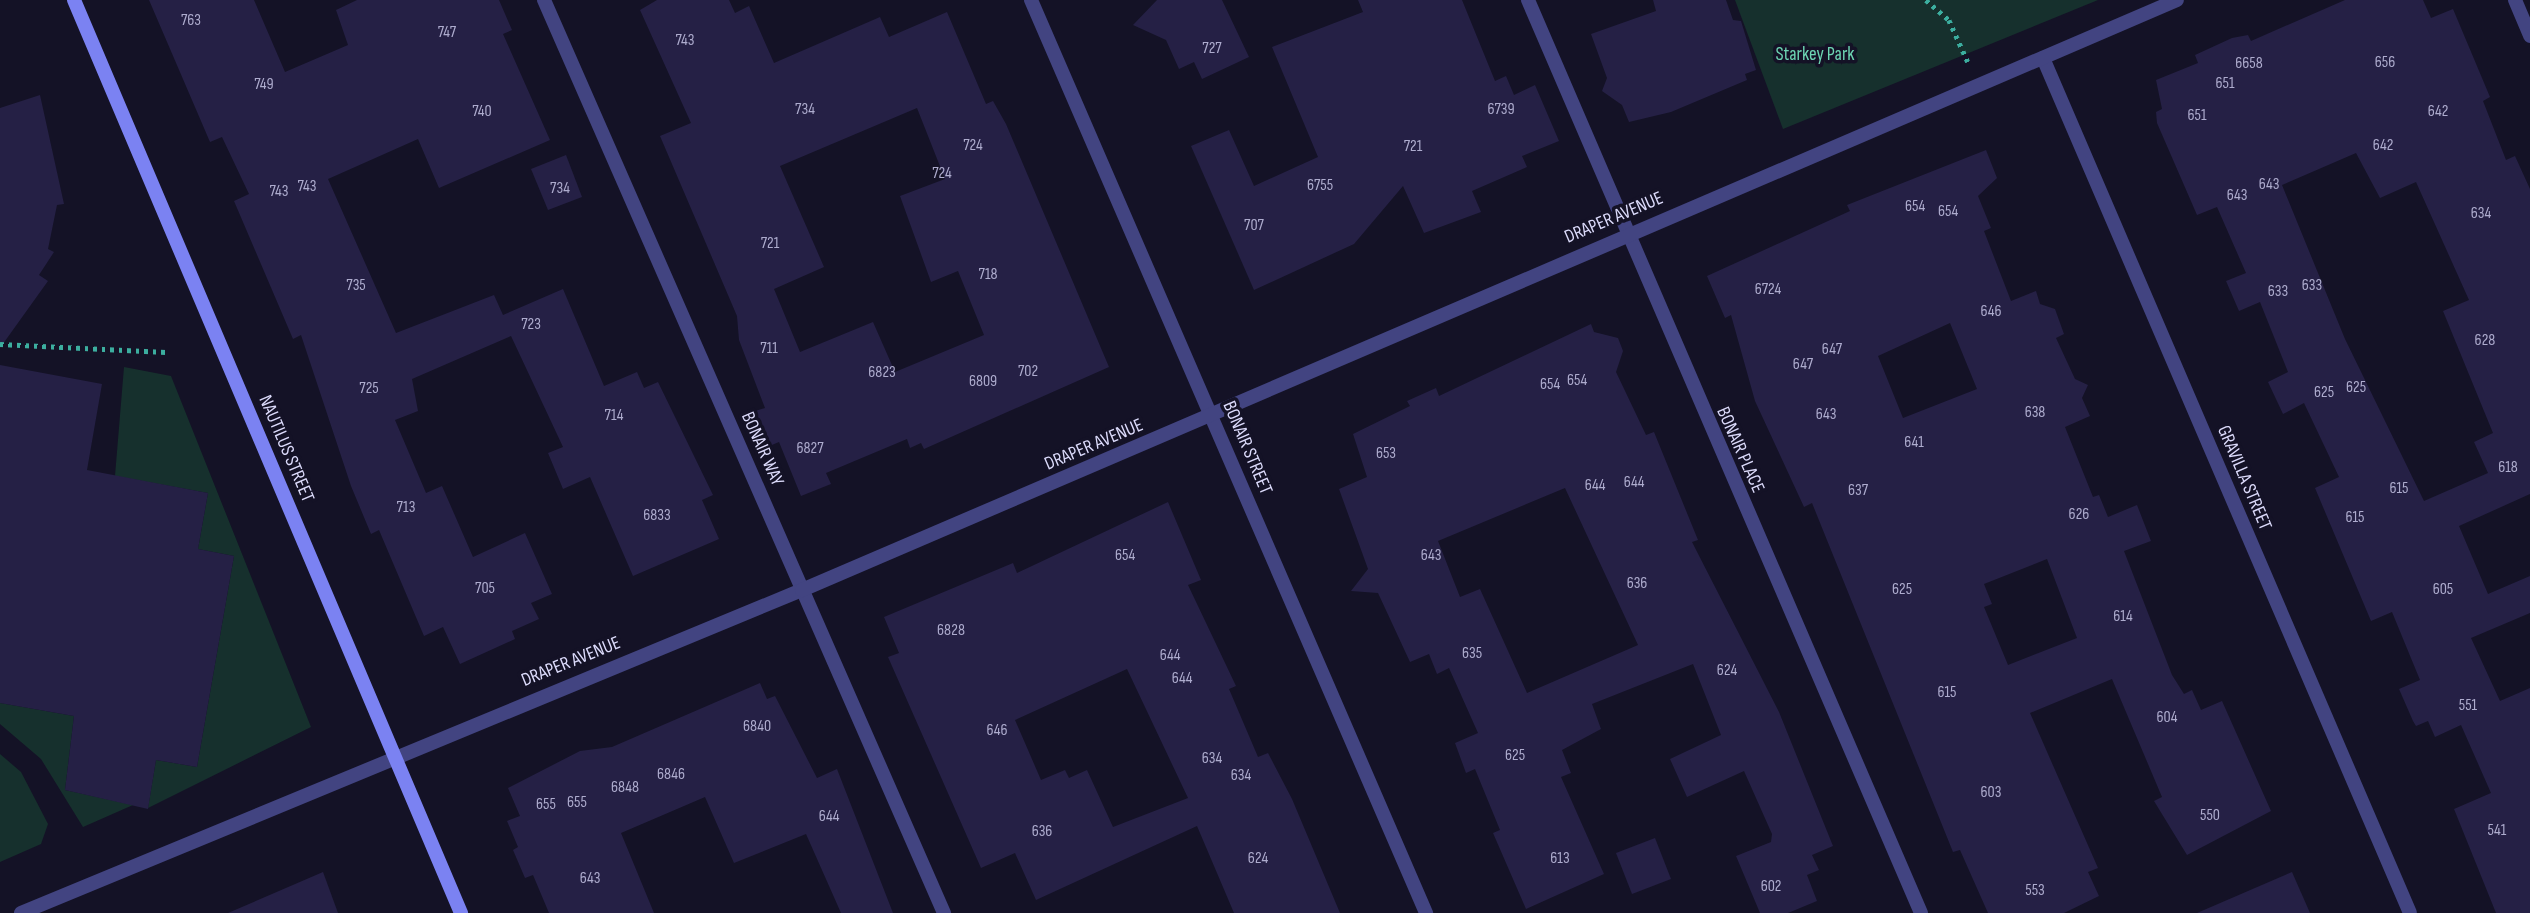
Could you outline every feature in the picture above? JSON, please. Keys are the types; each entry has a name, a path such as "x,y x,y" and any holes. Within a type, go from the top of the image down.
{"main road":[{"name":"NAUTILUS STREET","path":"74,0 461,913"}],"street":[{"name":"BONAIR WAY","path":"544,0 944,913"},
{"name":"BONAIR STREET","path":"1031,0 1426,913"},
{"name":"BONAIR PLACE","path":"1528,0 1625,234 1921,913"},
{"name":"DRAPER AVENUE","path":"21,913 394,754 802,590 1212,415 1625,234 2177,0"},
{"path":"2515,0 2530,36"},
{"name":"GRAVILLA STREET","path":"2043,58 2410,913"}],"path":[{"path":"1926,0 1949,20 1978,85"},
{"path":"0,344 166,352"}],"green space":[{"name":"Starkey Park","path":"1735,0 2098,0 1783,129"},
{"path":"124,367 171,376 311,727 148,808 156,760 197,767 234,556 198,549 208,493 115,476"},
{"path":"0,703 74,716 65,790 133,805 83,827 41,759 0,724"},
{"path":"0,754 21,772 48,824 41,844 0,862"}],"building":[{"path":"149,0 254,0 285,72 348,45 336,10 357,0 499,0 512,30 503,34 550,140 439,188 418,139 328,179 396,333 494,295 503,315 563,289 604,386 637,372 644,388 658,382 713,495 702,500 719,539 633,576 590,477 563,489 548,453 563,447 511,336 412,379 418,411 395,420 426,493 442,486 473,557 525,533 552,594 531,603 539,619 512,631 515,639 460,664 443,627 424,636 379,530 371,534 351,486 301,335 293,339 234,201 249,194 222,137 210,142"},
{"path":"657,0 729,0 735,13 749,6 774,63 880,17 889,37 947,12 986,104 993,101 1006,124 1109,367 924,449 921,443 910,448 907,439 826,473 831,484 801,496 779,442 767,447 752,412 765,408 739,340 737,316 660,136 691,123 640,10","holes":["917,108 945,179 900,196 931,282 958,271 984,335 895,372 873,322 800,352 774,289 824,267 780,166"]},
{"path":"1157,0 1222,0 1249,57 1202,79 1194,62 1179,69 1166,40 1133,25"},
{"path":"1358,0 1462,0 1495,81 1506,76 1514,95 1535,85 1559,141 1522,156 1527,167 1472,191 1481,212 1424,233 1403,186 1354,244 1254,290 1191,146 1229,130 1254,186 1318,157 1272,47 1363,12"},
{"path":"1653,0 1726,0 1733,20 1741,21 1756,70 1745,74 1747,80 1671,112 1629,122 1622,105 1602,91 1607,78 1591,34 1656,11"},
{"path":"2345,0 2423,0 2431,18 2453,9 2490,97 2483,101 2506,160 2515,156 2530,189 2530,494 2459,526 2488,594 2530,576 2530,613 2471,638 2500,701 2530,688 2530,913 2496,913 2454,809 2491,793 2461,725 2435,737 2428,721 2416,726 2413,721 2399,689 2420,680 2392,612 2371,621 2315,488 2339,477 2304,403 2283,414 2268,382 2288,372 2260,302 2239,311 2226,281 2246,273 2217,207 2197,215 2157,123 2156,112 2162,109 2156,80 2198,63 2195,55 2232,38 2248,35 2251,41","holes":["2356,153 2380,198 2416,182 2469,300 2443,311 2493,433 2474,442 2488,473 2424,501 2345,339 2282,185"]},
{"path":"40,95 64,204 57,205 48,249 54,252 39,275 48,281 0,348 0,108"},
{"path":"1986,150 1997,178 1978,196 1991,228 1984,231 2011,301 2036,291 2040,304 2055,309 2064,334 2056,338 2075,379 2088,385 2082,398 2090,416 2065,427 2093,497 2099,495 2108,517 2137,505 2151,541 2124,551 2172,675 2184,694 2192,690 2201,710 2222,701 2271,811 2187,855 2154,801 2162,797 2112,679 2030,713 2098,868 2088,872 2099,896 2064,913 1988,913 1960,850 1953,852 1812,503 1804,507 1755,401 1731,315 1725,318 1707,276 1850,211 1847,205","holes":["1950,323 1977,389 1903,418 1878,356","2047,559 2077,638 2008,665 1984,607 1992,604 1984,584"]},
{"path":"566,155 582,197 548,210 531,169"},
{"path":"1591,324 1594,332 1618,338 1623,351 1616,372 1646,435 1654,432 1698,540 1692,542 1779,712 1833,846 1812,855 1819,870 1807,875 1817,901 1788,913 1760,913 1736,856 1771,842 1772,834 1744,771 1687,797 1670,759 1721,735 1693,664 1592,704 1601,729 1562,750 1571,773 1561,777 1604,874 1526,909 1493,833 1500,830 1475,769 1466,773 1455,743 1478,733 1449,668 1437,674 1429,654 1410,662 1378,593 1351,591 1368,569 1339,489 1367,477 1353,434 1410,406 1407,401 1436,388 1439,396","holes":["1565,488 1638,645 1527,693 1480,589 1460,597 1438,541"]},
{"path":"0,365 102,384 87,470 208,493 198,549 234,556 197,767 156,760 148,809 65,790 74,716 0,703"},
{"path":"1168,502 1201,580 1188,585 1236,686 1229,689 1258,757 1268,753 1292,799 1340,913 1234,913 1197,826 1036,900 1015,853 981,868 888,657 899,653 884,617 1013,563 1017,573","holes":["1127,669 1188,798 1113,827 1087,770 1069,778 1065,770 1041,780 1015,720"]},
{"path":"760,683 767,699 775,696 817,778 837,769 893,913 841,913 806,834 734,863 705,797 621,833 654,913 549,913 533,875 525,878 513,850 518,847 507,821 520,816 508,788 580,751 612,747"},
{"path":"1655,838 1671,879 1632,894 1616,853"},
{"path":"323,872 338,913 228,913"},
{"path":"2292,872 2310,913 2197,913"}]}
